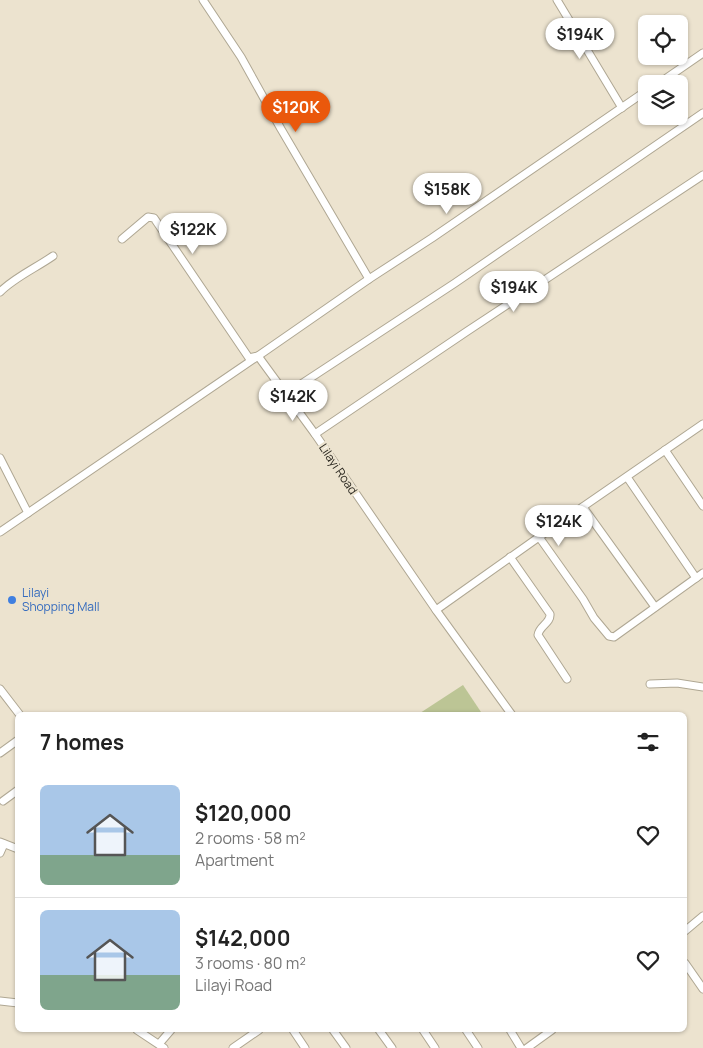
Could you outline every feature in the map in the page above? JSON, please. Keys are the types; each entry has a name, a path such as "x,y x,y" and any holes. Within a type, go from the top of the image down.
{"street":[{"path":"203,0 241,56 281,129 369,279"},
{"path":"557,0 622,108"},
{"path":"671,75 703,53"},
{"path":"0,532 638,97"},
{"path":"286,394 471,272 703,114"},
{"path":"315,434 703,175"},
{"path":"122,240 148,217 154,218 249,358 258,356"},
{"path":"0,292 8,284 53,256"},
{"name":"Lilayi Road","path":"258,356 510,712"},
{"path":"436,610 702,426"},
{"path":"665,450 703,506"},
{"path":"0,458 28,512"},
{"path":"627,477 696,578"},
{"path":"583,507 655,607"},
{"path":"539,538 583,599 594,618 609,636 614,637 703,573"},
{"path":"510,557 551,616 538,635 567,679"},
{"path":"650,684 667,682 703,687"},
{"path":"0,689 18,712"},
{"path":"0,703 7,698"},
{"path":"0,753 15,742"},
{"path":"3,801 15,792"},
{"path":"0,853 2,843 15,848"},
{"path":"687,929 703,916"},
{"path":"687,967 703,989"},
{"path":"0,1001 15,1003"},
{"path":"140,1032 162,1046 170,1032"},
{"path":"233,1048 256,1032"},
{"path":"294,1032 306,1048"},
{"path":"335,1032 346,1048"},
{"path":"381,1032 392,1048"},
{"path":"424,1032 435,1048"},
{"path":"467,1032 478,1048"},
{"path":"511,1032 521,1048"},
{"path":"527,1048 549,1032"}],"green space":[{"path":"463,685 481,712 422,712"}],"place":[{"name":"Lilayi Shopping Mall","path":"12,600"}]}
